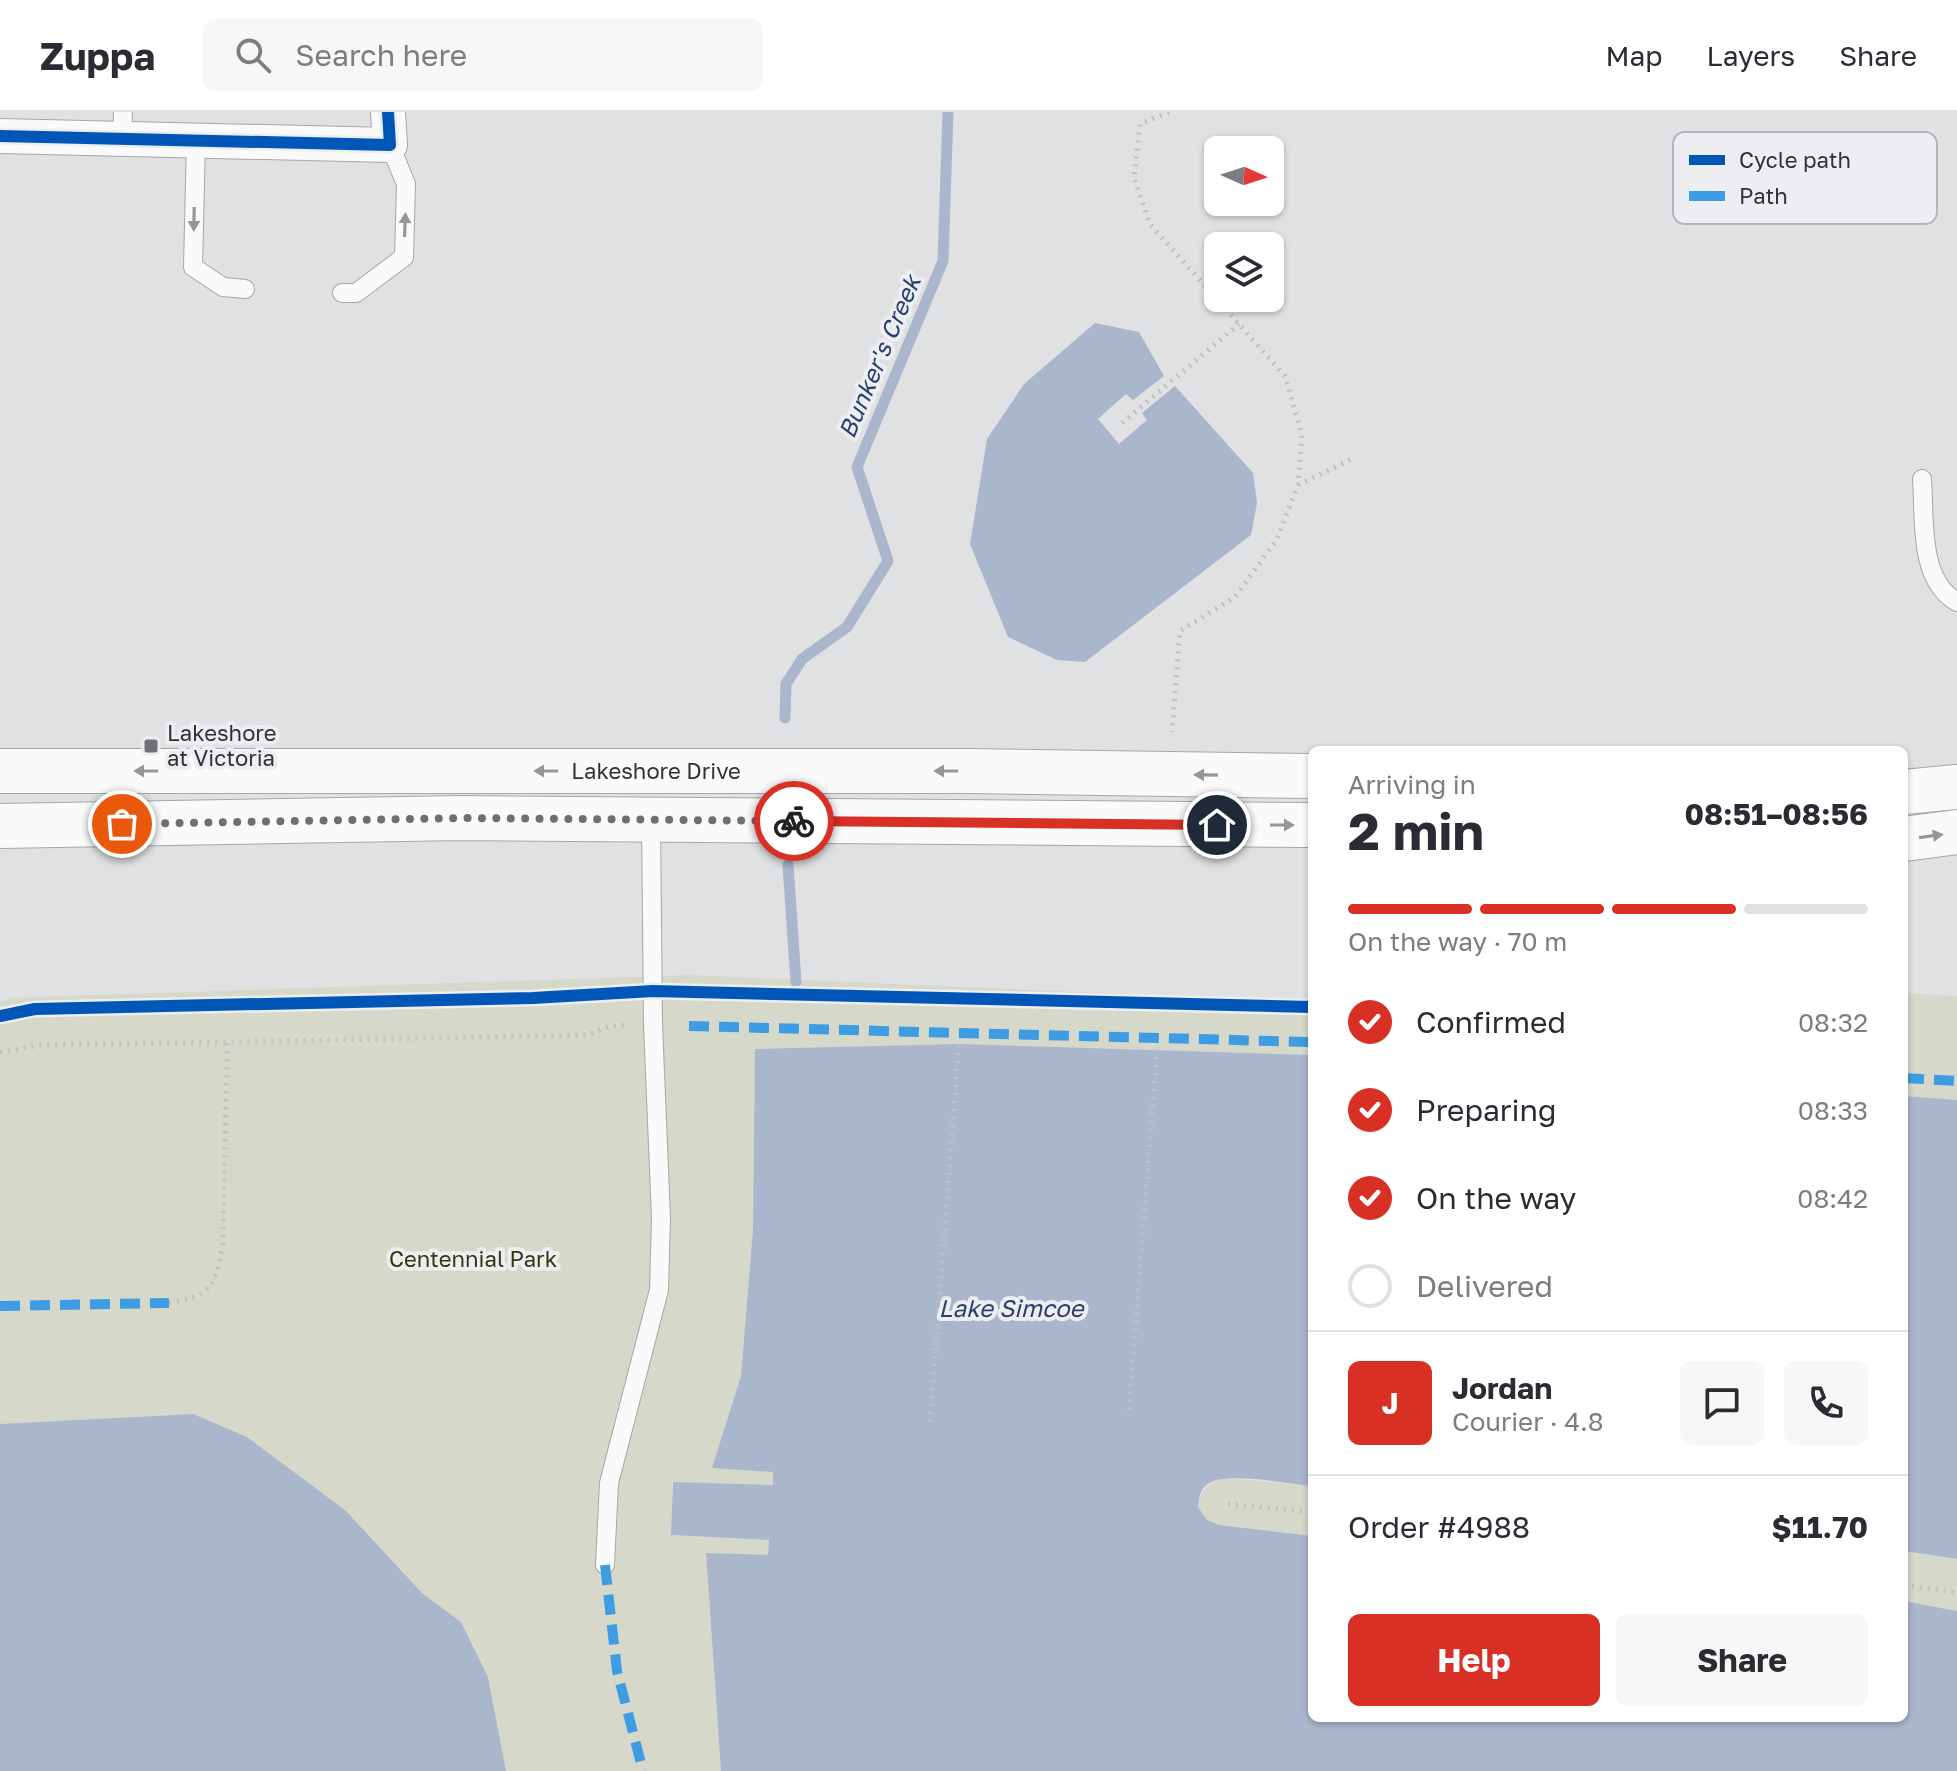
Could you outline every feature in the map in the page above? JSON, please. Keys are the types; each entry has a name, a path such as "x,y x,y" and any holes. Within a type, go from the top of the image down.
{"main road":[{"name":"Lakeshore Drive","path":"0,771 969,771 1308,776"},
{"path":"1908,792 1957,787"},
{"path":"0,826 462,818 1308,825"},
{"path":"1908,838 1957,832"}],"street":[{"path":"0,136 122,125 196,141 389,128"}],"lane":[{"path":"342,293 356,293 404,257 406,184 389,128"},
{"path":"196,141 193,267 223,287 245,289"},
{"path":"1922,479 1929,567 1947,597 1957,602"},
{"path":"605,1565 609,1483 659,1290 661,1218 653,1024 651,820"}],"path":[{"path":"1169,112 1140,124 1134,178 1150,224 1285,376 1302,435 1298,485 1277,539 1235,597 1180,631 1172,732"},
{"path":"1122,423 1239,324"},
{"path":"1298,485 1354,458"},
{"path":"0,1052 40,1045 588,1035 610,1026 653,1024"},
{"path":"169,1303 195,1299 217,1278 223,1246 227,1042"},
{"path":"930,1422 959,1044"},
{"path":"1129,1410 1157,1049"},
{"path":"1228,1504 1308,1512"},
{"path":"1908,1586 1957,1593"}],"green space":[{"name":"Centennial Park","path":"690,975 1308,1002 1308,1055 959,1044 755,1049 753,1229 741,1376 713,1467 774,1472 773,1486 672,1482 671,1535 769,1540 768,1555 706,1554 721,1771 506,1771 488,1677 461,1622 422,1593 346,1511 193,1414 0,1424 0,1002 9,998"},
{"path":"1908,993 1957,996 1957,1100 1908,1096"},
{"path":"1227,1478 1308,1486 1308,1536 1219,1525 1207,1520 1198,1507 1203,1490"},
{"path":"1908,1552 1957,1559 1957,1611 1908,1602"}],"water":[{"path":"1095,323 1139,332 1164,376 1133,400 1126,394 1098,419 1119,444 1147,420 1142,413 1175,386 1253,473 1257,503 1251,535 1085,662 1057,660 1008,637 970,544 987,439 1024,384"},
{"name":"Lake Simcoe","path":"959,1044 1308,1055 1308,1485 1242,1478 1216,1480 1203,1488 1198,1507 1207,1520 1219,1525 1308,1536 1308,1722 1908,1722 1908,1602 1957,1611 1957,1771 721,1771 706,1553 768,1555 769,1540 671,1535 673,1482 773,1485 773,1472 712,1468 741,1376 753,1229 755,1049"},
{"path":"1908,1096 1957,1100 1957,1559 1908,1552"},
{"path":"193,1414 247,1437 346,1511 422,1593 461,1622 488,1677 506,1771 0,1771 0,1424"}],"waterway":[{"name":"Bunker's Creek","path":"785,718 786,684 802,659 847,627 888,561 857,467 943,261 948,112"},
{"name":"Bunker's Creek","path":"788,865 796,982"}],"marked path":[{"path":"689,1026 1308,1042"},
{"path":"1908,1078 1957,1081"},
{"path":"0,1306 169,1303"},
{"path":"605,1565 617,1671 643,1771"}],"cycle path":[{"path":"0,136 390,145 388,112"},
{"path":"0,1016 35,1009 533,998 653,991 1308,1007"}],"way so far":[{"path":"122,824 462,818 794,821"}],"place":[{"name":"Lakeshore at Victoria","path":"151,746"}],"route":[{"path":"794,821 1217,825"}]}
